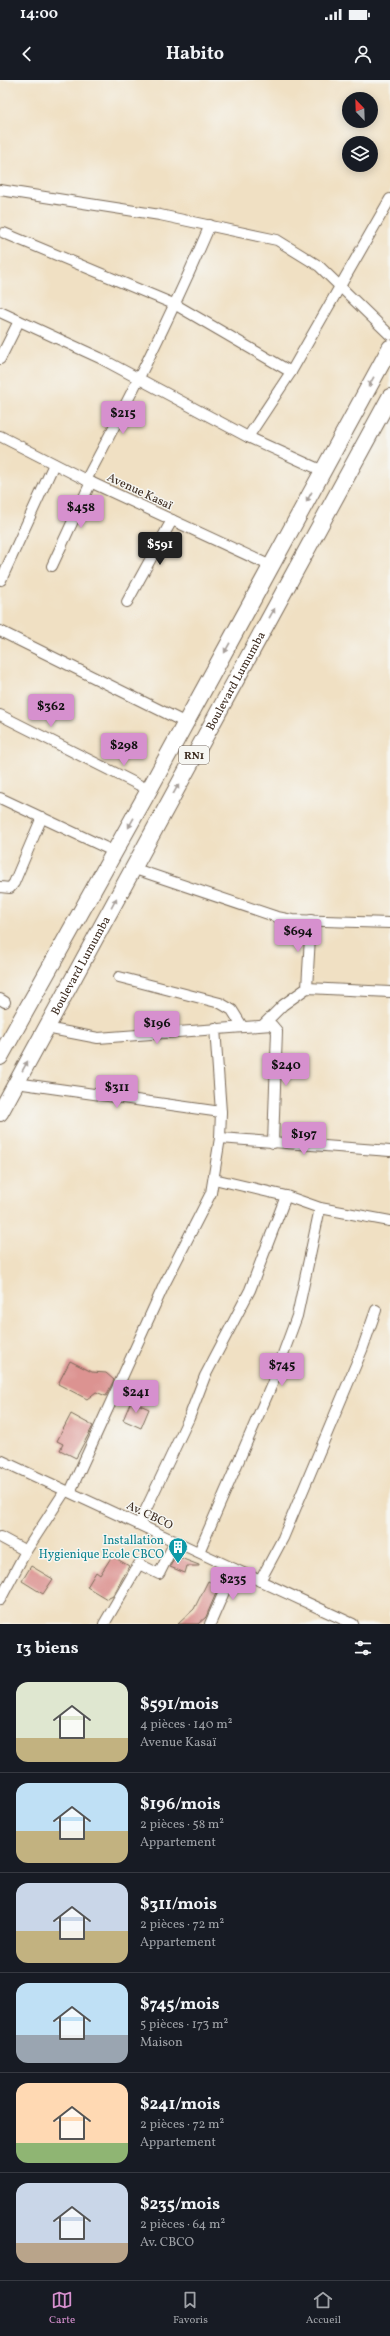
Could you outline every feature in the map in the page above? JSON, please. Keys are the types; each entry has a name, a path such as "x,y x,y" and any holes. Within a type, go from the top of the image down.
{"highway":[{"name":"Boulevard Lumumba","path":"0,1057 186,723 390,348"},
{"name":"Boulevard Lumumba","path":"0,1113 132,868 390,397"}],"street":[{"path":"0,190 160,214 277,240 319,266 390,335"},
{"path":"248,437 291,372 341,288 390,199"},
{"path":"52,566 88,481 176,305 210,225"},
{"path":"4,233 176,305 291,372"},
{"path":"0,312 140,379 248,437 323,471"},
{"path":"0,359 19,321"},
{"name":"Avenue Kasaï","path":"0,436 88,481 271,566"},
{"path":"2,580 54,464"},
{"path":"127,602 172,520"},
{"path":"0,631 186,723"},
{"path":"0,715 149,790"},
{"path":"0,798 115,852"},
{"path":"0,887 10,888 14,883 42,817"},
{"path":"132,868 262,913 292,920 390,923"},
{"path":"308,988 311,920"},
{"path":"119,977 220,1003 232,1010 242,1026"},
{"path":"264,1024 283,1005 308,988 390,992"},
{"path":"46,1028 98,1038 272,1024 277,1031 273,1143"},
{"path":"0,1600 26,1551 68,1492 164,1285 208,1202 214,1179 220,1138 221,1112 215,1028"},
{"path":"16,1084 221,1112"},
{"path":"220,1138 390,1151"},
{"path":"214,1179 286,1196 320,1208 390,1221"},
{"path":"139,1524 189,1418 205,1376 250,1290 286,1196"},
{"path":"200,1552 272,1384 296,1316 320,1208"},
{"path":"260,1581 283,1538 362,1350 376,1310"},
{"name":"Av. CBCO","path":"0,1460 354,1624"},
{"path":"0,1537 26,1551"},
{"path":"104,1624 139,1564 159,1574 175,1542"},
{"path":"210,1624 234,1569"}],"building":[{"path":"70,1361 92,1372 106,1373 114,1380 106,1396 96,1392 87,1399 58,1384"},
{"path":"131,1401 149,1409 141,1428 123,1420"},
{"path":"71,1414 93,1426 76,1458 60,1450 63,1444 57,1441"},
{"path":"112,1556 129,1566 113,1596 107,1599 87,1587 96,1572 100,1575"},
{"name":"Installation Hygienique Ecole CBCO","path":"175,1556 199,1566 187,1566 185,1573 170,1567"},
{"path":"31,1566 53,1579 43,1594 22,1581"},
{"path":"208,1581 219,1586 206,1617 198,1624 178,1624 194,1609"}],"place":[{"name":"Installation Hygienique Ecole CBCO","path":"178,1564"}]}
